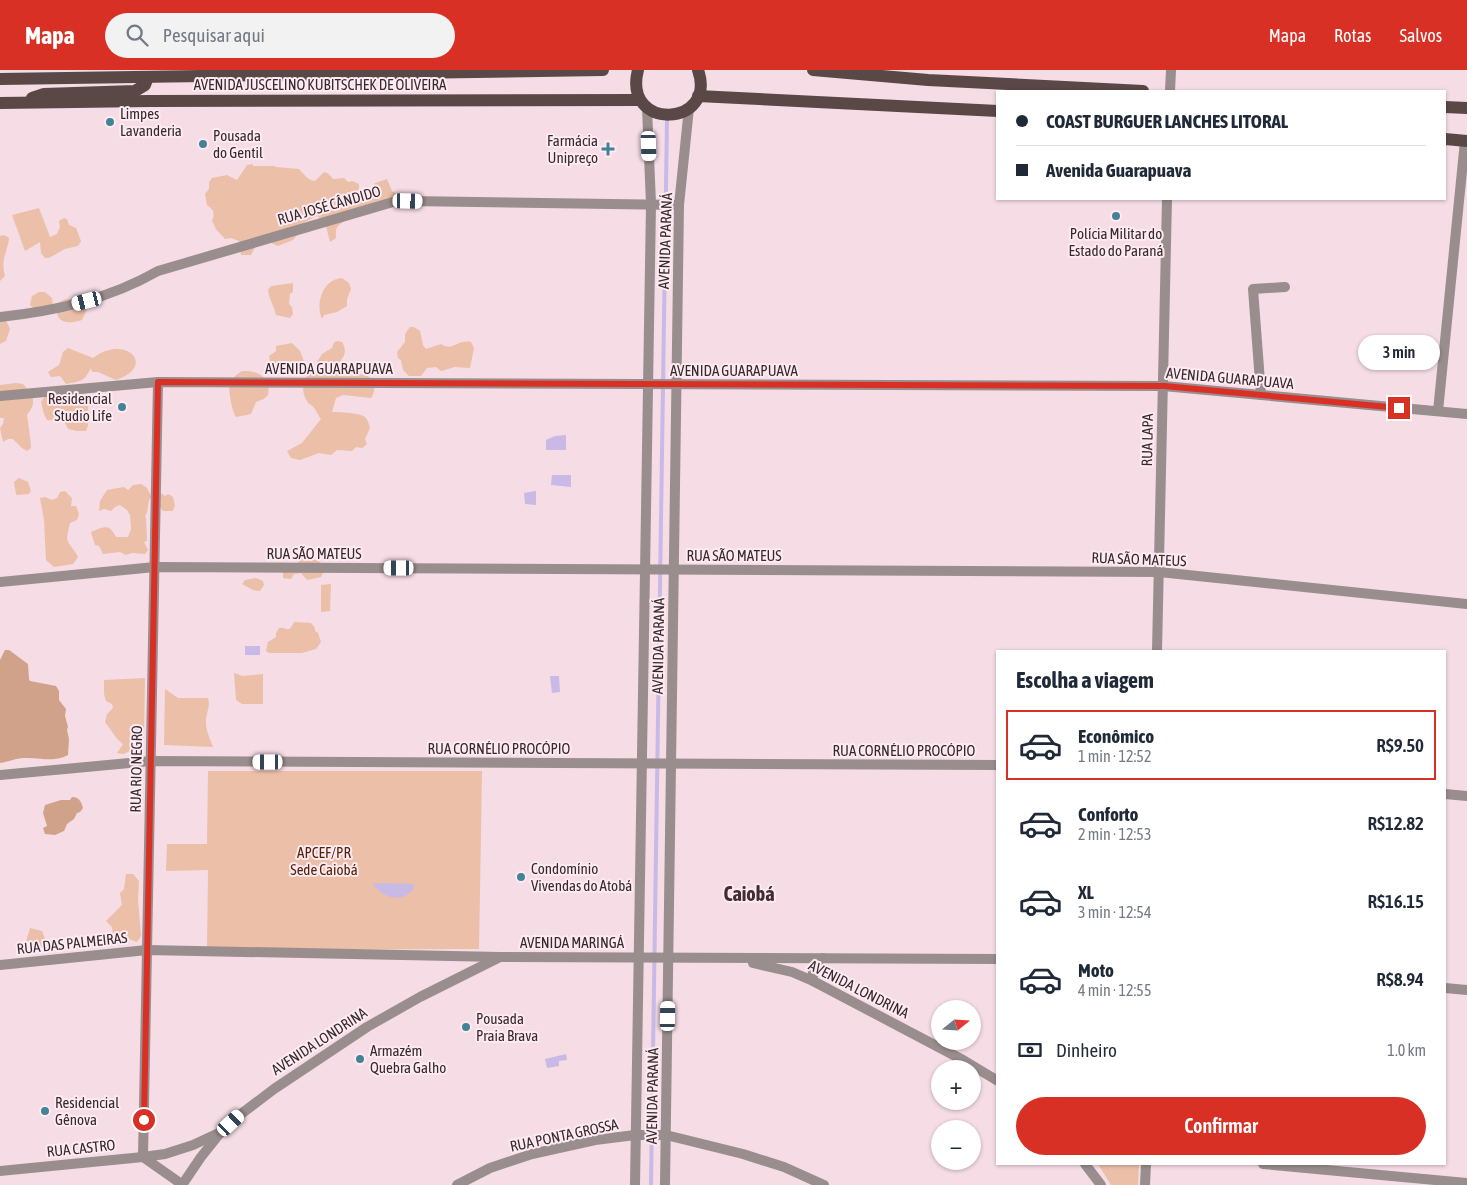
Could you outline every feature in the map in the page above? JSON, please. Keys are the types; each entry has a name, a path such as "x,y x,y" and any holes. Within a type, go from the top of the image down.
{"main road":[{"name":"AVENIDA JUSCELINO KUBITSCHEK DE OLIVEIRA","path":"0,79 148,73 602,70"},
{"path":"638,70 636,90 644,104"},
{"path":"690,108 698,96 700,87 698,70"},
{"path":"813,70 928,75 1130,90"},
{"path":"23,103 44,94 135,91 145,85 148,73"},
{"path":"698,96 996,111"},
{"name":"AVENIDA JUSCELINO KUBITSCHEK DE OLIVEIRA","path":"0,103 148,101 644,104 654,112 668,116 690,108"},
{"path":"1446,107 1467,108"},
{"path":"1446,140 1466,141"}],"street":[{"path":"1170,70 1170,90"},
{"name":"AVENIDA PARANÁ","path":"635,1185 638,957 649,570 651,204 644,104"},
{"name":"AVENIDA PARANÁ","path":"665,1185 669,957 668,764 674,384 679,204 690,108"},
{"path":"1438,411 1466,141"},
{"name":"RUA LAPA","path":"1157,650 1168,200"},
{"name":"RUA JOSÉ CÂNDIDO","path":"0,317 51,310 91,300 138,282 158,271 393,202 679,204"},
{"path":"1261,395 1252,289 1286,288"},
{"name":"AVENIDA GUARAPUAVA","path":"0,396 158,382 1164,386 1467,414"},
{"name":"RUA RIO NEGRO","path":"143,1158 158,382"},
{"name":"RUA SÃO MATEUS","path":"0,582 155,567 1159,572 1467,604"},
{"name":"RUA CORNÉLIO PROCÓPIO","path":"0,775 151,761 996,765"},
{"path":"1446,794 1467,796"},
{"name":"AVENIDA MARINGÁ","path":"147,950 500,957 996,959"},
{"name":"RUA DAS PALMEIRAS","path":"0,965 147,950"},
{"name":"AVENIDA LONDRINA","path":"183,1185 221,1132 274,1089 367,1027 420,997 500,957"},
{"name":"AVENIDA LONDRINA","path":"725,958 767,965 792,972 813,981 963,1060 996,1080"},
{"path":"813,981 813,967 823,958"},
{"path":"1446,988 1467,990"},
{"name":"RUA CASTRO","path":"0,1171 143,1158 165,1154 193,1145 221,1132"},
{"name":"RUA PONTA GROSSA","path":"457,1185 490,1168 532,1154 595,1140 636,1135 665,1135 750,1156 784,1167 824,1185"},
{"path":"143,1158 183,1185"},
{"path":"1086,1165 1095,1183"},
{"path":"1145,1185 1146,1165"},
{"path":"1274,1165 1467,1182"}],"green space":[{"path":"253,164 253,166 299,169 308,178 315,181 324,172 333,179 344,178 348,182 352,181 359,184 359,192 367,195 375,183 387,179 392,191 404,198 343,222 337,228 336,238 330,242 325,222 317,216 303,223 298,228 297,235 293,240 278,246 269,242 255,247 251,255 241,255 239,241 231,238 225,239 216,229 212,221 213,212 207,205 205,194 209,189 209,182 212,178 227,175 237,180 247,165"},
{"path":"39,208 50,237 57,234 60,227 59,221 64,218 67,219 69,225 76,228 81,241 78,246 65,249 49,258 45,258 41,253 40,242 25,251 12,215"},
{"path":"4,235 9,238 3,264 5,276 0,281 0,236"},
{"path":"342,278 349,283 351,289 347,299 347,306 337,312 324,315 322,319 320,299 322,293 325,287 335,279"},
{"path":"293,283 293,292 290,294 289,304 292,307 293,314 290,318 276,315 268,290 271,286"},
{"path":"39,292 45,292 52,298 53,307 38,312 30,305 32,296"},
{"path":"83,298 87,301 88,307 82,320 66,322 60,319 56,310 56,304 65,299"},
{"path":"4,316 10,329 6,341 0,344 0,317"},
{"path":"410,327 420,331 423,345 426,349 441,344 448,347 462,342 471,342 474,348 470,368 455,367 441,371 436,367 427,368 421,376 409,376 403,370 397,352 405,342 405,334"},
{"path":"334,342 342,342 345,353 342,359 333,367 338,370 340,375 368,376 373,381 374,391 371,398 343,395 336,398 332,412 365,417 370,428 365,439 367,444 362,448 356,447 352,451 337,450 331,455 319,453 300,460 291,458 287,451 302,443 321,419 315,409 308,404 304,395 305,380 311,371 321,366 318,366 317,362 322,354 332,348"},
{"path":"292,343 300,351 305,364 301,368 292,370 286,365 279,368 271,366 269,356 276,351 276,346"},
{"path":"68,348 93,358 105,351 117,349 133,355 136,361 134,368 128,374 116,380 98,372 92,372 91,368 82,380 66,384 60,376 51,377 48,372 59,365 63,352"},
{"path":"242,371 257,373 266,379 269,382 268,395 256,402 251,414 236,417 231,401 230,387 233,378"},
{"path":"23,384 33,399 32,406 27,415 31,448 27,451 13,439 3,442 0,428 4,418 0,418 0,385"},
{"path":"82,389 90,398 89,421 86,431 68,429 64,421 47,420 41,402 44,397 56,397"},
{"path":"19,478 28,482 31,491 29,494 16,494 14,482"},
{"path":"141,484 147,488 151,496 159,492 165,496 168,494 173,497 175,505 173,511 163,511 151,497 145,516 147,541 144,542 148,550 145,554 132,553 126,555 120,552 103,554 99,546 95,545 91,532 105,527 111,530 116,537 128,537 131,529 130,515 127,510 120,505 111,511 104,509 99,511 100,501 107,490 124,487 128,490 133,485"},
{"path":"65,491 72,498 71,506 76,506 79,514 77,520 70,523 67,539 78,557 73,564 54,567 46,560 44,520 40,498 45,497 52,500 57,498 60,492"},
{"path":"301,559 316,560 323,564 324,571 321,577 307,580 301,573 294,574 291,579 283,578 283,571 297,564"},
{"path":"256,578 263,581 264,585 260,591 253,590 242,584 245,580"},
{"path":"331,584 330,611 321,612 321,585"},
{"path":"294,622 311,623 318,633 321,642 316,649 302,653 269,653 266,651 268,642 276,637 279,628 289,629"},
{"path":"234,673 243,676 263,674 263,704 242,704 236,700"},
{"path":"145,678 144,738 141,747 123,754 117,753 123,744 105,722 107,714 113,708 112,704 106,701 104,680"},
{"path":"165,689 178,698 208,698 206,726 213,747 164,745"},
{"name":"APCEF/PR Sede Caiobá","path":"208,771 482,771 479,949 207,950 208,870 166,871 167,844 207,844"},
{"path":"126,874 133,874 139,881 138,899 141,936 137,942 126,938 121,942 113,937 112,927 106,921 122,905 120,893 124,889"},
{"path":"30,928 42,931 45,939 43,947 37,950 30,950 25,945"},
{"path":"1099,1165 1139,1165 1138,1185 1111,1185"}],"shaded area":[{"path":"566,435 566,450 546,450 546,440 555,436"},
{"path":"552,475 571,475 571,487 551,485"},
{"path":"536,491 536,505 525,504 524,493"},
{"path":"245,646 260,646 260,655 245,655"},
{"path":"5,650 9,650 28,664 30,681 56,686 59,691 59,700 66,709 65,716 69,739 68,755 57,759 21,758 0,763 0,660"},
{"path":"550,676 559,676 560,692 552,693"},
{"path":"72,797 79,800 83,808 67,824 64,831 55,835 45,834 43,828 47,826 43,813 45,805 61,800 70,800"},
{"path":"373,883 415,884 412,891 407,895 394,897 382,893"},
{"path":"566,1054 567,1060 559,1061 559,1066 547,1068 545,1059"}],"waterway":[{"path":"651,1185 667,120"}],"place":[{"name":"Limpes Lavanderia","path":"110,122"},
{"name":"Pousada do Gentil","path":"203,144"},
{"name":"Farmácia Unipreço","path":"608,149"},
{"name":"Polícia Militar do Estado do Paraná","path":"1116,216"},
{"name":"Residencial Studio Life","path":"122,407"},
{"name":"Condomínio Vivendas do Atobá","path":"521,877"},
{"name":"Pousada Praia Brava","path":"466,1027"},
{"name":"Armazém Quebra Galho","path":"360,1059"},
{"name":"Residencial Gênova","path":"45,1111"}],"district":[{"name":"Caiobá","path":"749,893"}],"route":[{"path":"144,1120 158,382 1164,386 1399,408"}]}
